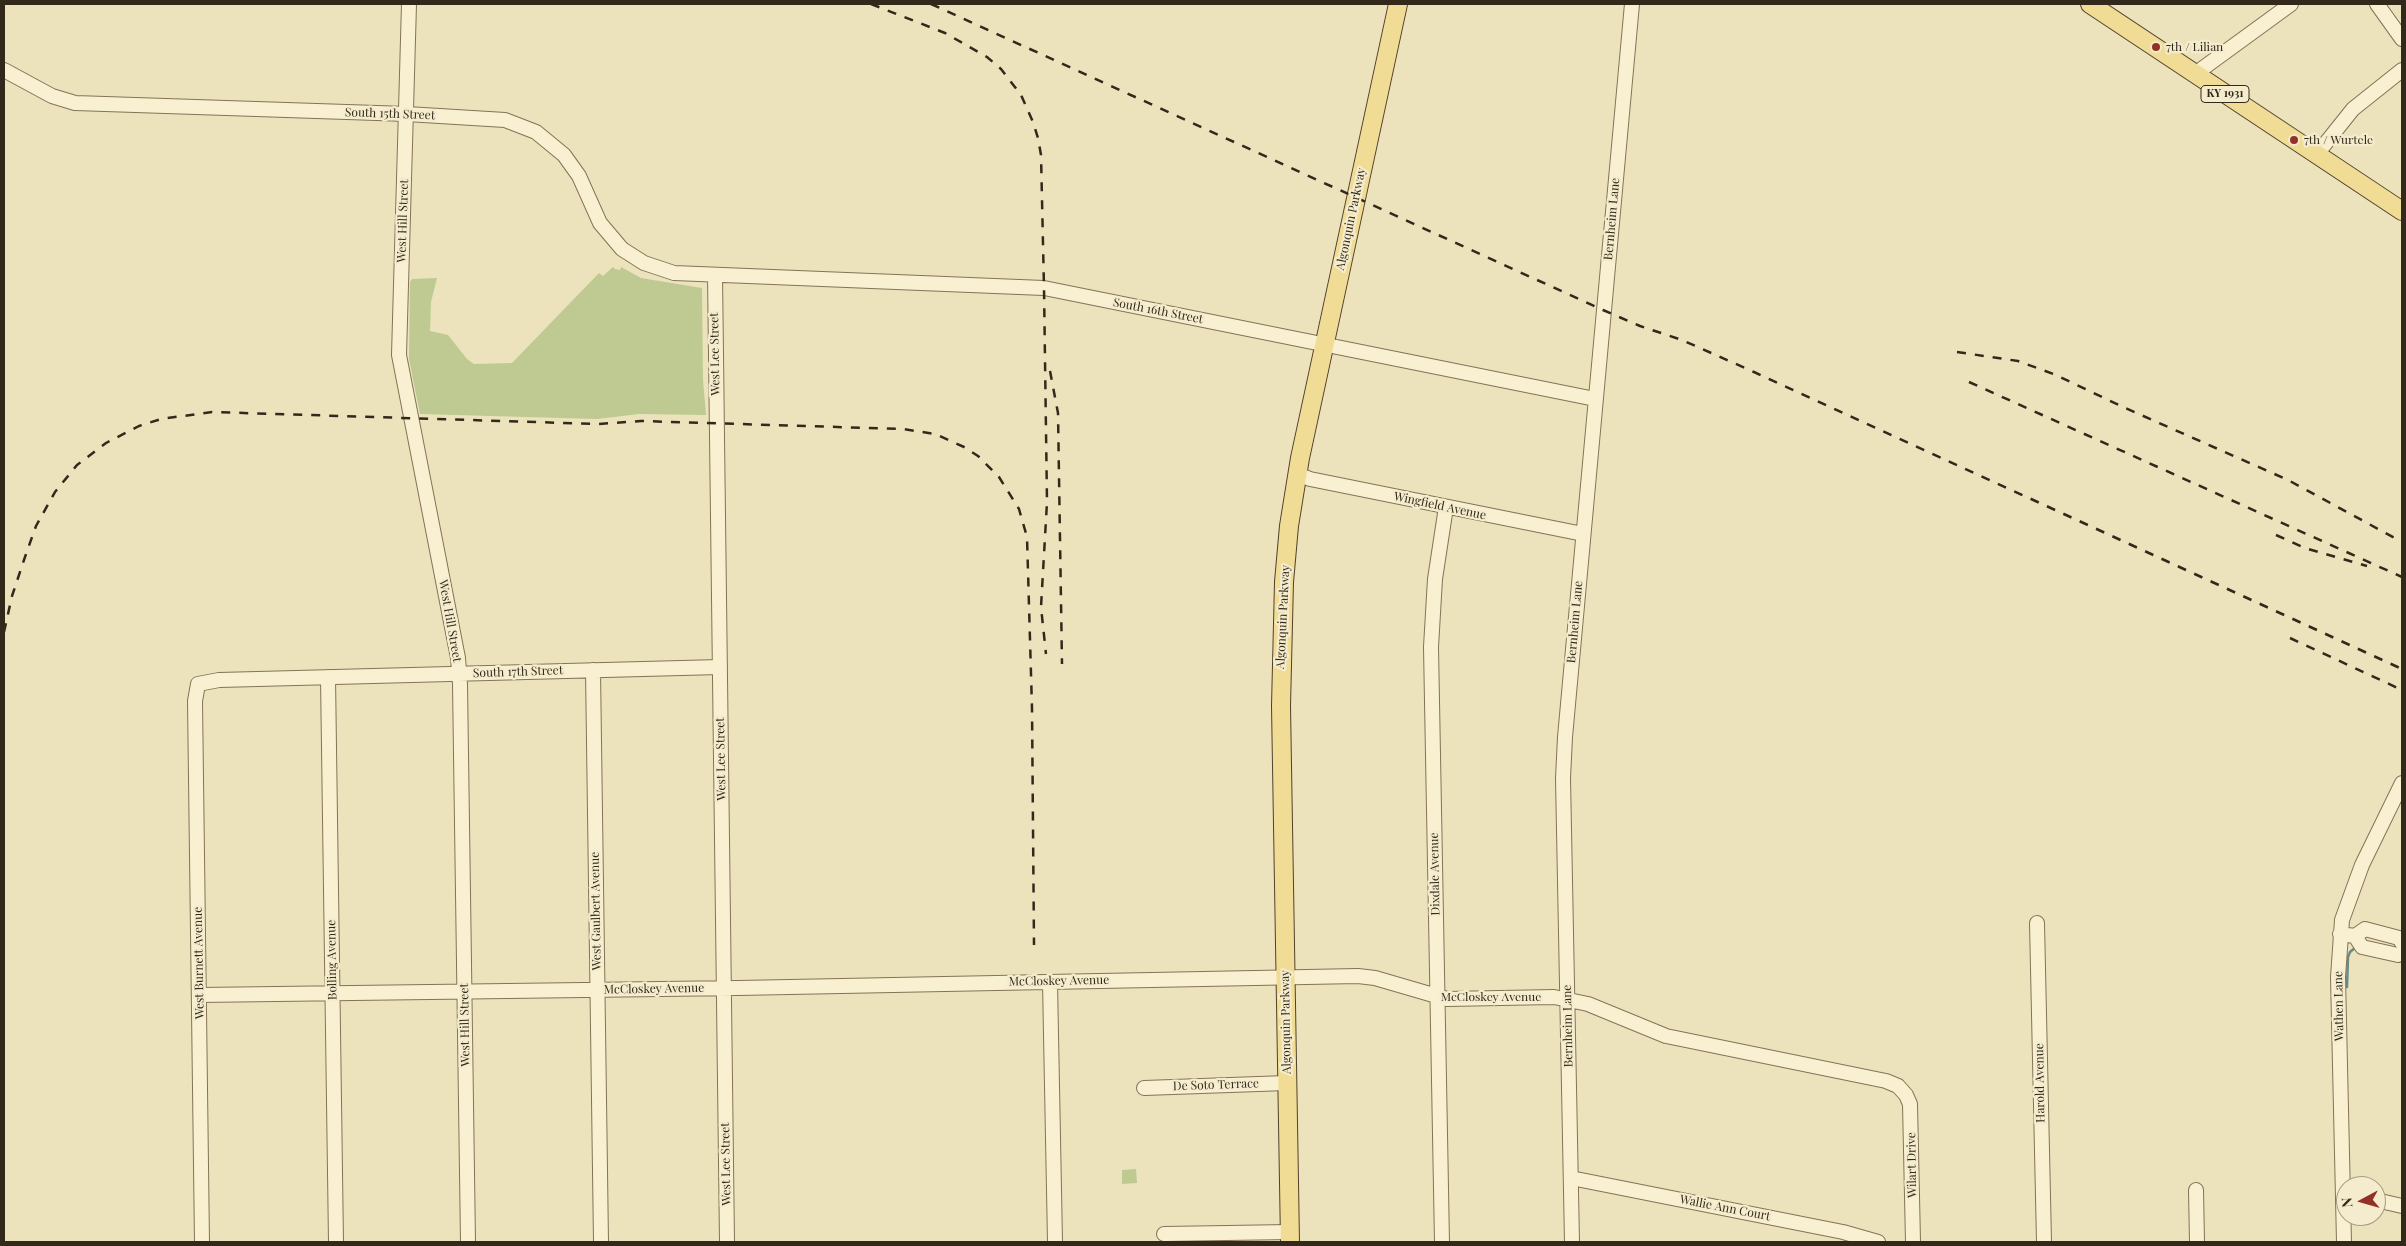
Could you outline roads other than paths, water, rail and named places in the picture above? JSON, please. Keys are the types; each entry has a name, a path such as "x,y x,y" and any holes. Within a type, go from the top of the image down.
{"main road":[{"name":"Algonquin Parkway","path":"1290,1237 1280,648 1284,582 1297,474 1398,4"},
{"name":"KY 1931","path":"2095,5 2402,211"}],"street":[{"name":"West Hill Street","path":"409,4 399,361 459,673 468,1242"},
{"name":"Bernheim Lane","path":"1572,1242 1564,770 1567,705 1632,4"},
{"path":"2196,74 2290,4"},
{"path":"2377,4 2402,39"},
{"name":"South 15th Street","path":"4,70 52,96 75,103 406,114 505,120 531,129 556,146 572,165 600,223 622,249 634,258 657,269 715,275"},
{"path":"2316,154 2352,109 2402,70"},
{"name":"South 16th Street","path":"715,275 1044,288 1595,399"},
{"name":"West Lee Street","path":"715,275 727,1242"},
{"name":"Wingfield Avenue","path":"1297,474 1310,479 1583,534"},
{"name":"Dixdale Avenue","path":"1442,1242 1431,648 1435,579 1446,507"},
{"name":"South 17th Street","path":"198,684 219,680 720,667"},
{"name":"West Gaulbert Avenue","path":"593,670 601,1242"},
{"name":"Bolling Avenue","path":"328,677 336,1242"},
{"name":"West Burnett Avenue","path":"198,684 195,701 202,1242"},
{"name":"Wathen Lane","path":"2344,1176 2338,977 2340,934 2347,903 2362,865 2402,783"},
{"name":"Harold Avenue","path":"2037,923 2044,1242"},
{"path":"2340,934 2355,936 2365,929 2399,938 2402,943"},
{"path":"2355,936 2362,948 2398,955 2402,953"},
{"name":"McCloskey Avenue","path":"199,995 724,988 1358,976 1375,978 1438,997 1474,999 1554,997 1568,999 1666,1036 1886,1081 1902,1090"},
{"path":"1050,982 1055,1242"},
{"name":"De Soto Terrace","path":"1144,1088 1287,1082"},
{"name":"Wilart Drive","path":"1902,1090 1910,1104 1911,1116 1913,1242"},
{"name":"Wallie Ann Court","path":"1571,1178 1843,1232 1878,1242"},
{"path":"2196,1190 2197,1242"},
{"path":"2386,1202 2402,1206"},
{"name":"Wathen Lane","path":"2344,1226 2344,1242"},
{"path":"1164,1234 1290,1237"}],"waterway":[{"path":"2347,987 2348,957 2350,952 2356,947"}],"railway":[{"path":"871,4 945,33 987,57 1001,69 1021,95 1038,138 1041,155 1047,502 1041,607 1046,654"},
{"path":"931,4 1603,310 1640,326 1682,340 1754,372 2402,669"},
{"path":"1957,352 2018,361 2056,375 2123,407 2288,480 2402,542"},
{"path":"1050,371 1058,413 1062,664"},
{"path":"1969,382 2402,577"},
{"path":"4,632 12,596 36,526 55,492 77,465 106,443 139,426 161,419 212,412 598,424 641,421 903,429 935,434 964,447 978,456 999,477 1019,509 1027,537 1032,708 1034,945"},
{"path":"2276,535 2305,548 2367,566"},
{"path":"2290,638 2402,690"}],"place":[{"name":"7th / Lilian","path":"2156,47"},
{"name":"7th / Wurtele","path":"2294,140"}]}
